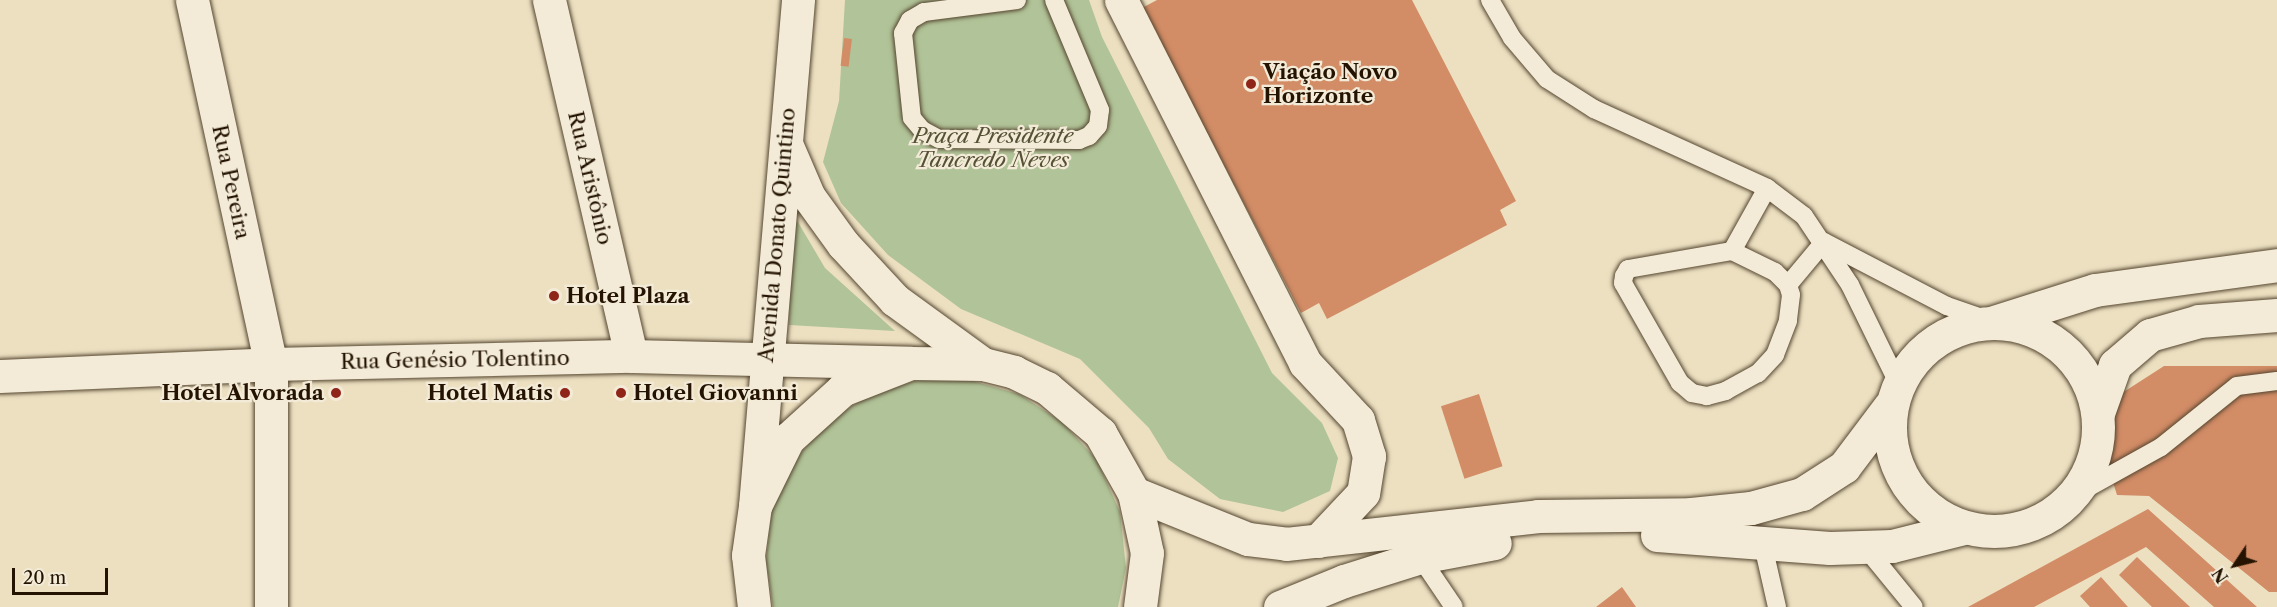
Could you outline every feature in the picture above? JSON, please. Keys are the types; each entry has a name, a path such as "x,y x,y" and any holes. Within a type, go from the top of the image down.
{"street":[{"name":"Rua Pereira","path":"192,0 271,364 271,607"},
{"name":"Rua Aristônio","path":"549,0 631,356"},
{"name":"Avenida Donato Quintino","path":"755,506 765,360 798,0"},
{"path":"1121,0 1305,363 1358,420 1369,456 1363,493 1318,542"},
{"path":"785,142 809,197 843,244 895,300 983,364"},
{"path":"1134,493 1248,539 1286,544 1538,516 1691,514 1751,508 1802,494 1844,468 1894,394 1914,358 1936,339 1964,326 1993,322 2095,290 2277,265"},
{"path":"2098,413 2115,365 2150,336 2199,321 2277,315"},
{"path":"1894,394 1890,441 1898,470 1914,496 1937,515 1964,528 1994,533 2023,528 2050,516 2073,496 2089,471 2098,443 2098,413 2089,384 2073,359 2050,339 2023,327 1993,322"},
{"name":"Rua Genésio Tolentino","path":"0,376 271,364 631,356 911,363"},
{"path":"753,607 748,555 755,506 788,439 842,390 911,363 983,364 1014,372 1047,388 1075,409 1100,433 1134,493 1147,553 1140,607"},
{"path":"1283,607 1344,581 1420,557 1472,546 1557,536 1681,535 1830,548 1892,546 1964,528"}],"lane":[{"path":"1017,0 924,12 910,20 903,33 912,118 922,130 939,139 1079,140 1089,136 1098,126 1100,110 1054,0"},
{"path":"1490,0 1512,38 1547,79 1594,109 1767,188 1804,216 1824,242 1894,394"},
{"path":"1732,251 1767,188"},
{"path":"1788,285 1824,242"},
{"path":"1824,242 1947,306 1993,322"},
{"path":"1732,251 1775,272 1788,285 1791,295 1788,321 1775,355 1758,373 1726,391 1707,396 1692,393 1680,383 1623,283 1624,276 1628,269 1732,251"},
{"path":"2073,496 2161,447 2237,386 2277,381"},
{"path":"1762,541 1777,607"},
{"path":"1865,547 1914,607"},
{"path":"1420,557 1454,607"}],"green space":[{"name":"Praça Presidente Tancredo Neves","path":"845,0 1089,0 1102,37 1272,373 1322,423 1338,458 1330,491 1283,512 1220,499 1168,459 1149,428 1080,359 961,309 888,255 841,203 823,162 839,101"},
{"path":"792,212 825,268 895,331 789,325"},
{"path":"918,380 969,380 1019,394 1062,422 1097,460 1120,512 1126,568 1118,607 773,607 766,560 772,509 793,462 826,423 869,395"}],"building":[{"path":"1157,0 1412,0 1516,201 1500,210 1507,225 1327,319 1319,303 1301,313 1142,8"},
{"path":"844,38 852,39 849,67 841,66"},
{"path":"2164,366 2277,366 2277,592 2269,592 2149,496 2117,495 2091,413"},
{"path":"1479,394 1502,466 1464,479 1441,406"},
{"path":"2148,509 2257,607 2214,607 2146,547 2034,607 1968,607"},
{"path":"2137,557 2190,607 2152,607 2119,575"},
{"path":"2101,577 2128,607 2090,607 2080,596"},
{"path":"1622,587 1636,607 1596,607"}],"place":[{"name":"Viação Novo Horizonte","path":"1251,84"},
{"name":"Hotel Plaza","path":"554,296"},
{"name":"Hotel Alvorada","path":"336,393"},
{"name":"Hotel Matis","path":"565,393"},
{"name":"Hotel Giovanni","path":"621,393"}]}
